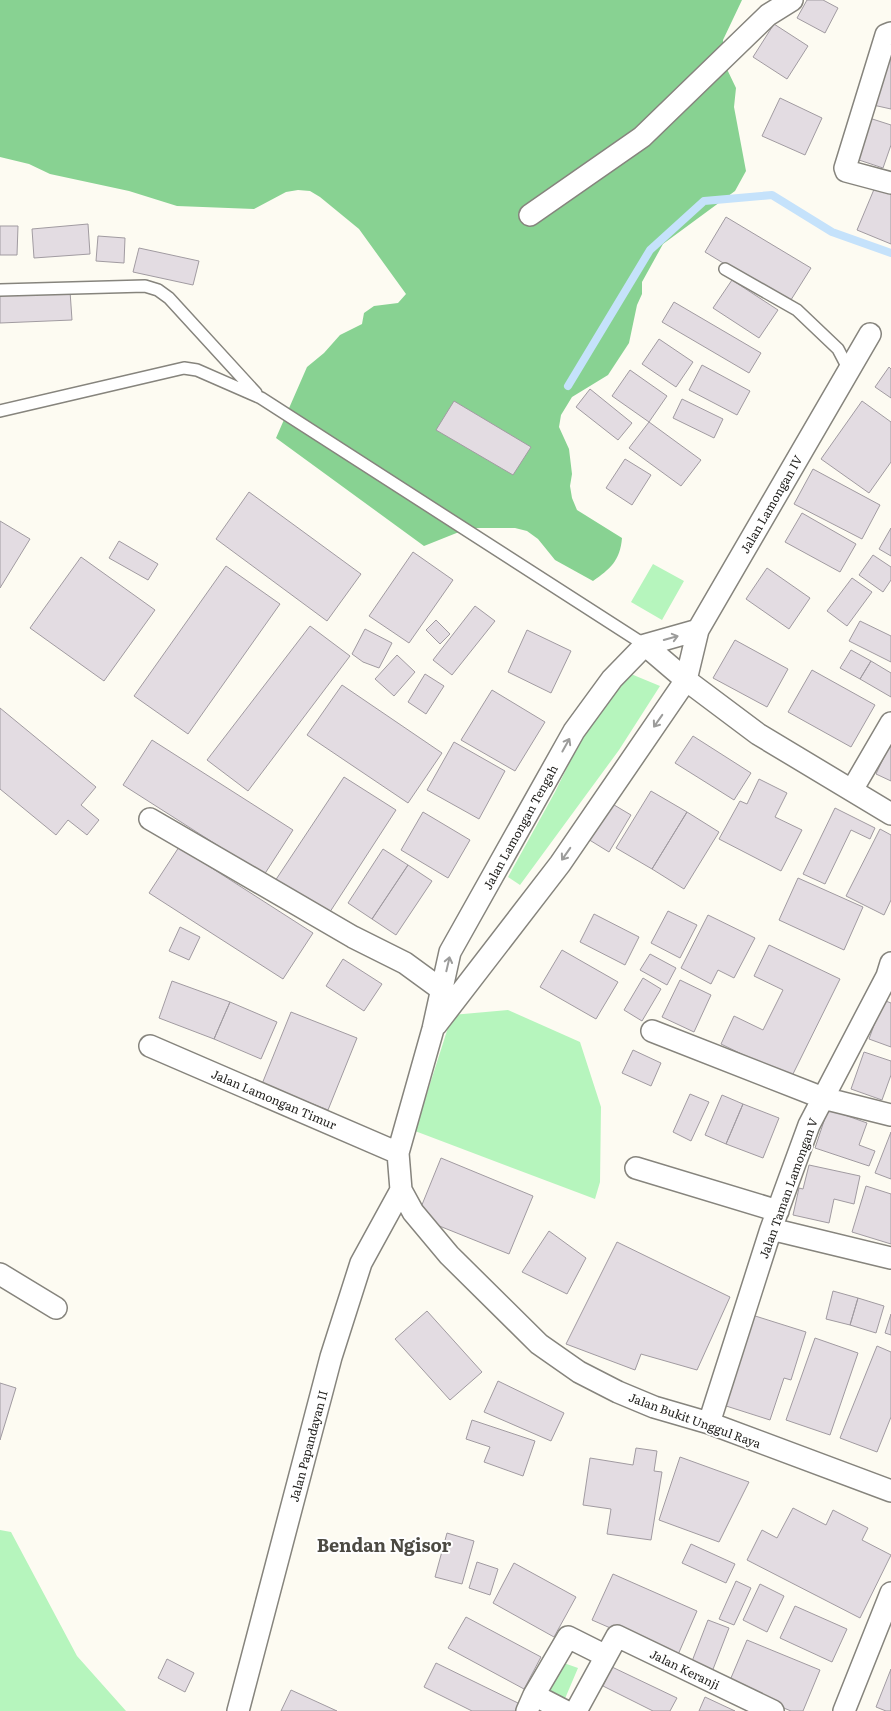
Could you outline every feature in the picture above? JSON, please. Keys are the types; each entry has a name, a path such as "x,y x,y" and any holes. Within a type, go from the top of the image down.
{"street":[{"path":"530,214 642,137 768,15 792,0"},
{"path":"891,33 886,35 845,168 846,171 891,183"},
{"name":"Jalan Lamongan IV","path":"686,680 698,630 870,334"},
{"path":"645,645 698,630"},
{"path":"645,645 686,680 758,734 891,814"},
{"name":"Jalan Lamongan Tengah","path":"398,1153 433,1029 450,952 574,731 612,680 645,645"},
{"name":"Jalan Lamongan Tengah","path":"433,1029 560,864 686,680"},
{"path":"852,790 891,723"},
{"path":"150,819 353,938 405,963 442,990"},
{"name":"Jalan Taman Lamongan V","path":"709,1423 774,1220 809,1126 890,972"},
{"path":"652,1031 824,1098 891,1115"},
{"name":"Jalan Lamongan Timur","path":"150,1046 398,1153"},
{"name":"Jalan Bukit Unggul Raya","path":"398,1153 401,1190 413,1212 449,1255 539,1344 578,1372 654,1407 709,1423 891,1491"},
{"path":"636,1168 774,1220 891,1258"},
{"name":"Jalan Papandayan II","path":"238,1711 331,1357 361,1264 401,1190"},
{"path":"0,1274 56,1308"},
{"path":"844,1711 891,1593"},
{"path":"565,1711 530,1703 568,1636 606,1656"},
{"name":"Jalan Keranji","path":"576,1711 617,1636 773,1711"}],"lane":[{"path":"725,269 797,310 838,348 849,370"},
{"path":"0,290 145,286 158,290 169,298 261,398"},
{"path":"0,411 184,368 197,370 261,398 645,645"}],"green space":[{"path":"0,0 742,0 723,40 723,53 725,65 736,88 734,107 746,171 735,191 663,244 642,282 642,294 637,305 629,343 608,375 572,397 561,415 559,427 569,449 572,474 570,486 577,510 622,538 619,553 613,564 593,581 555,560 538,539 527,531 515,528 469,528 424,546 276,438 307,367 324,353 340,335 362,324 364,313 374,306 398,303 406,294 359,229 310,191 286,192 254,209 177,206 129,191 50,174 29,164 0,157"},
{"path":"653,564 684,581 662,620 631,602"},
{"path":"631,674 660,686 619,750 520,885 508,877 555,792 599,703"},
{"path":"508,1010 580,1042 601,1107 600,1182 595,1199 415,1131 452,1015"},
{"path":"0,1530 11,1532 77,1656 126,1711 0,1711"},
{"path":"561,1662 578,1668 561,1708 539,1696"}],"building":[{"path":"807,0 823,0 838,8 825,33 797,18"},
{"path":"774,24 808,46 787,79 753,57"},
{"path":"884,56 891,58 891,109 873,105"},
{"path":"780,98 822,118 805,155 762,136"},
{"path":"863,116 891,125 891,145 883,168 850,157"},
{"path":"875,187 891,194 891,244 857,230"},
{"path":"726,217 811,268 789,303 705,252"},
{"path":"88,224 90,254 34,258 32,229"},
{"path":"0,226 18,226 17,255 0,255"},
{"path":"98,236 125,238 124,263 96,261"},
{"path":"139,248 199,261 193,285 133,272"},
{"path":"732,280 778,310 759,338 713,308"},
{"path":"70,291 72,320 0,323 0,295"},
{"path":"674,302 761,353 749,373 662,322"},
{"path":"659,339 693,362 676,387 642,364"},
{"path":"702,365 750,391 737,415 689,390"},
{"path":"889,367 891,369 891,398 875,387"},
{"path":"630,370 667,396 649,422 612,396"},
{"path":"590,389 632,423 618,440 576,407"},
{"path":"682,399 723,419 714,438 673,418"},
{"path":"454,401 531,447 513,475 436,430"},
{"path":"862,401 891,422 891,462 869,493 821,459"},
{"path":"649,422 701,460 681,486 629,448"},
{"path":"625,459 651,475 632,505 606,488"},
{"path":"813,469 880,505 862,539 794,504"},
{"path":"249,492 361,574 327,621 216,539"},
{"path":"802,513 856,544 840,572 785,542"},
{"path":"0,521 30,539 0,588"},
{"path":"891,528 891,556 879,549"},
{"path":"119,541 158,564 148,580 109,558"},
{"path":"413,552 453,580 409,643 369,616"},
{"path":"873,555 891,567 891,580 883,592 859,575"},
{"path":"81,557 155,610 104,681 30,628"},
{"path":"226,566 280,604 188,734 134,696"},
{"path":"767,568 810,598 789,629 746,599"},
{"path":"852,578 872,592 847,626 827,611"},
{"path":"475,606 495,621 452,675 433,660"},
{"path":"436,620 450,634 440,644 426,630"},
{"path":"860,621 891,636 891,662 849,641"},
{"path":"310,626 350,656 248,791 207,760"},
{"path":"365,629 392,643 379,668 363,662 352,654"},
{"path":"527,630 571,651 551,693 508,672"},
{"path":"735,640 788,669 767,707 713,678"},
{"path":"851,650 871,661 860,679 840,668"},
{"path":"397,655 415,672 394,696 375,679"},
{"path":"871,661 891,673 891,697 860,679"},
{"path":"812,670 875,705 851,747 788,712"},
{"path":"425,674 444,686 426,714 408,702"},
{"path":"342,685 442,753 408,803 307,735"},
{"path":"492,690 545,722 515,771 461,740"},
{"path":"0,708 96,787 81,805 99,820 87,835 68,820 56,835 0,789"},
{"path":"693,736 751,773 734,800 675,763"},
{"path":"152,740 293,830 264,875 123,785"},
{"path":"454,742 505,771 479,819 427,790"},
{"path":"889,746 891,747 891,781 876,774"},
{"path":"344,777 396,810 326,918 273,884"},
{"path":"759,779 787,793 775,817 802,830 781,871 719,839 740,801 747,804"},
{"path":"651,791 687,812 652,869 616,848"},
{"path":"604,799 631,815 609,852 583,836"},
{"path":"835,808 875,828 870,839 851,830 825,884 803,874"},
{"path":"423,812 470,840 448,878 401,850"},
{"path":"687,812 719,832 684,889 652,869"},
{"path":"880,829 891,835 891,900 884,915 846,896"},
{"path":"179,847 313,933 283,979 149,893"},
{"path":"383,849 408,865 372,919 348,903"},
{"path":"408,865 432,881 396,935 372,919"},
{"path":"798,878 863,907 844,950 779,920"},
{"path":"668,911 697,925 680,958 651,943"},
{"path":"594,914 639,937 625,965 580,942"},
{"path":"708,915 755,938 734,978 718,970 711,984 681,968"},
{"path":"180,927 200,937 189,960 169,951"},
{"path":"769,945 840,979 791,1078 721,1044 734,1016 763,1030 783,990 754,976"},
{"path":"562,950 618,982 596,1019 540,987"},
{"path":"650,954 676,968 667,985 640,970"},
{"path":"343,959 382,984 364,1011 326,986"},
{"path":"643,978 661,989 642,1021 624,1010"},
{"path":"680,980 711,995 694,1032 662,1017"},
{"path":"172,981 230,1002 214,1039 159,1018"},
{"path":"883,1000 891,1003 891,1047 869,1039"},
{"path":"230,1002 277,1022 261,1059 214,1039"},
{"path":"291,1012 357,1038 328,1110 262,1084"},
{"path":"633,1050 661,1063 651,1086 622,1073"},
{"path":"864,1052 891,1061 891,1075 882,1100 851,1089"},
{"path":"690,1094 709,1102 691,1141 673,1132"},
{"path":"722,1095 743,1104 726,1144 705,1135"},
{"path":"743,1104 779,1118 763,1158 726,1144"},
{"path":"828,1109 867,1123 859,1145 875,1151 869,1166 815,1148"},
{"path":"891,1132 891,1179 875,1173"},
{"path":"441,1158 533,1196 509,1254 417,1217"},
{"path":"809,1165 860,1176 854,1204 834,1199 829,1223 793,1215 799,1188 803,1189"},
{"path":"866,1186 891,1194 891,1244 852,1232"},
{"path":"549,1231 586,1258 567,1294 522,1272"},
{"path":"617,1242 730,1297 697,1370 641,1354 635,1370 566,1344"},
{"path":"833,1291 858,1298 850,1325 826,1319"},
{"path":"858,1298 884,1306 876,1333 850,1325"},
{"path":"427,1311 482,1372 450,1400 395,1339"},
{"path":"891,1314 891,1335 885,1333"},
{"path":"752,1315 806,1332 791,1380 784,1378 770,1420 723,1405"},
{"path":"815,1338 858,1353 830,1435 786,1420"},
{"path":"877,1346 891,1352 891,1417 877,1452 840,1438"},
{"path":"498,1381 564,1413 551,1441 484,1412"},
{"path":"0,1383 16,1388 0,1440"},
{"path":"472,1420 535,1441 523,1476 484,1462 490,1447 466,1439"},
{"path":"636,1448 657,1451 654,1471 662,1472 651,1540 607,1534 611,1509 583,1505 590,1458 633,1465"},
{"path":"680,1457 749,1482 719,1542 659,1520"},
{"path":"793,1508 826,1525 833,1510 868,1528 862,1540 891,1555 860,1618 747,1560 762,1530 777,1538"},
{"path":"447,1533 474,1541 462,1584 435,1577"},
{"path":"691,1544 735,1564 726,1583 682,1563"},
{"path":"477,1562 498,1569 490,1595 469,1588"},
{"path":"514,1563 576,1597 554,1637 493,1603"},
{"path":"613,1574 697,1611 677,1657 592,1620"},
{"path":"736,1581 751,1588 734,1625 719,1619"},
{"path":"760,1584 784,1596 767,1632 743,1620"},
{"path":"795,1606 847,1629 832,1662 780,1638"},
{"path":"466,1617 541,1657 524,1689 448,1648"},
{"path":"708,1620 729,1628 710,1677 689,1669"},
{"path":"747,1640 820,1670 803,1711 791,1711 728,1685"},
{"path":"167,1659 194,1673 185,1692 158,1678"},
{"path":"436,1663 520,1704 517,1711 472,1711 424,1687"},
{"path":"612,1667 677,1698 670,1711 653,1711 603,1686"},
{"path":"891,1669 891,1711 886,1711 876,1707"},
{"path":"291,1690 337,1711 281,1711"},
{"path":"705,1697 735,1711 699,1711"}],"waterway":[{"path":"568,386 650,250 704,201 772,195 832,232 891,253"}],"district":[{"name":"Bendan Ngisor","path":"384,1544"}]}
